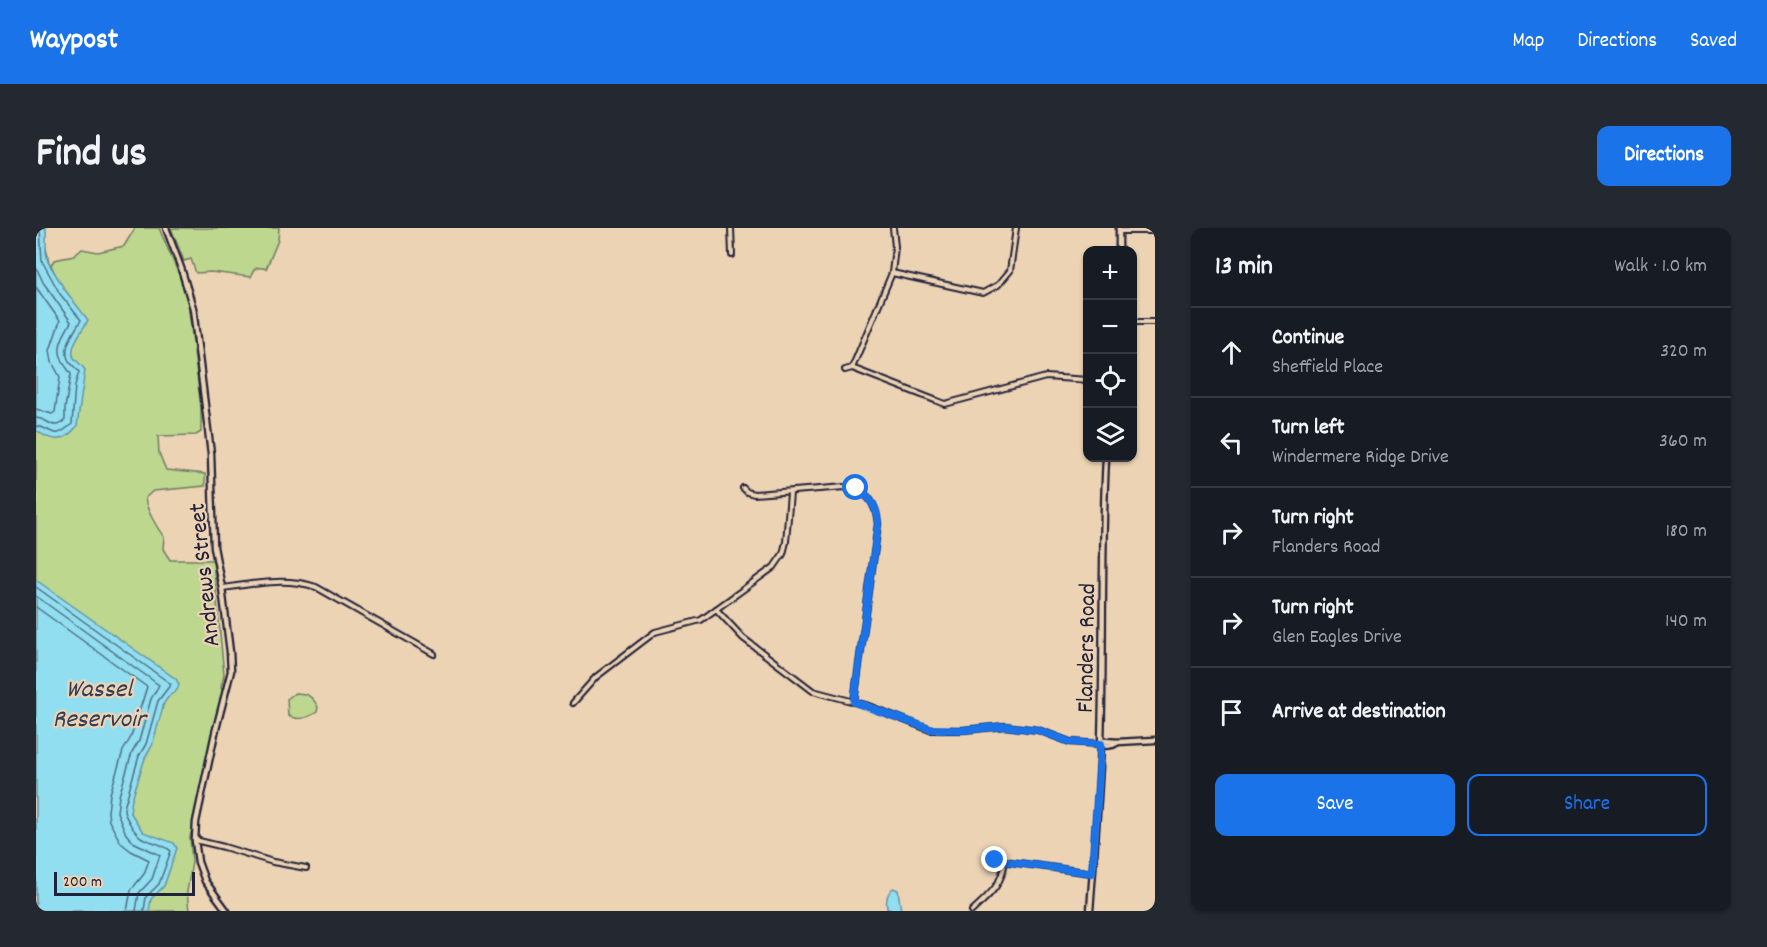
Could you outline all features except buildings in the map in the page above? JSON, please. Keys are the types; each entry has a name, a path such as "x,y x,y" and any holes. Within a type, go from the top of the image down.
{"street":[{"name":"Andrews Street","path":"166,228 182,268 193,308 211,454 214,547 222,588 231,671 196,822 195,840 198,861 206,881 227,911"},
{"path":"731,228 732,255"},
{"path":"852,368 892,273 895,247 893,228"},
{"path":"892,273 982,293 998,285 1010,271 1016,228"},
{"path":"1119,246 1119,229 1155,231"},
{"path":"1137,322 1155,322"},
{"path":"845,370 852,368 945,404 1046,377 1083,380"},
{"name":"Flanders Road","path":"1090,911 1101,744 1103,518 1106,462"},
{"path":"743,488 754,494 856,488 867,495 877,511 878,524 854,702"},
{"path":"573,704 596,677 654,632 701,620 774,567 783,554 786,542 790,493"},
{"path":"222,588 273,582 300,582 316,587 434,654"},
{"path":"716,609 743,638 813,691 854,702 930,729 963,730 1005,726 1038,730 1070,742 1114,745 1118,742 1155,740"},
{"path":"195,840 273,862 306,868"},
{"path":"995,860 1092,873"},
{"path":"972,911 998,886 1005,861"}],"green space":[{"path":"36,228 45,245 52,272 58,281 51,265 54,260 74,256 82,249 98,252 124,246 135,228 159,228 188,303 201,408 201,432 196,435 158,436 159,453 166,470 205,474 205,486 153,491 145,498 152,518 164,537 163,549 170,560 213,560 224,675 221,688 224,694 190,837 192,862 187,892 189,911 36,911"},
{"path":"171,228 279,228 278,240 266,269 256,268 251,277 211,272 196,273 191,259 184,261"},
{"path":"295,693 311,698 318,707 317,712 303,718 288,716 287,699"}],"water":[{"path":"36,228 46,228 48,262 65,290 88,320 73,348 74,358 85,370 77,426 68,436 58,439 48,437 36,430"},
{"name":"Wassel Reservoir","path":"36,580 176,679 179,684 177,690 164,703 152,746 145,758 132,799 130,812 143,832 174,843 177,848 164,886 151,899 149,911 36,911"},
{"path":"893,888 898,890 901,911 887,909 888,895"}],"route":[{"path":"856,488 873,502 877,511 878,524 854,702 930,729 963,730 1005,726 1038,730 1070,742 1101,744 1092,873 995,860"}]}
